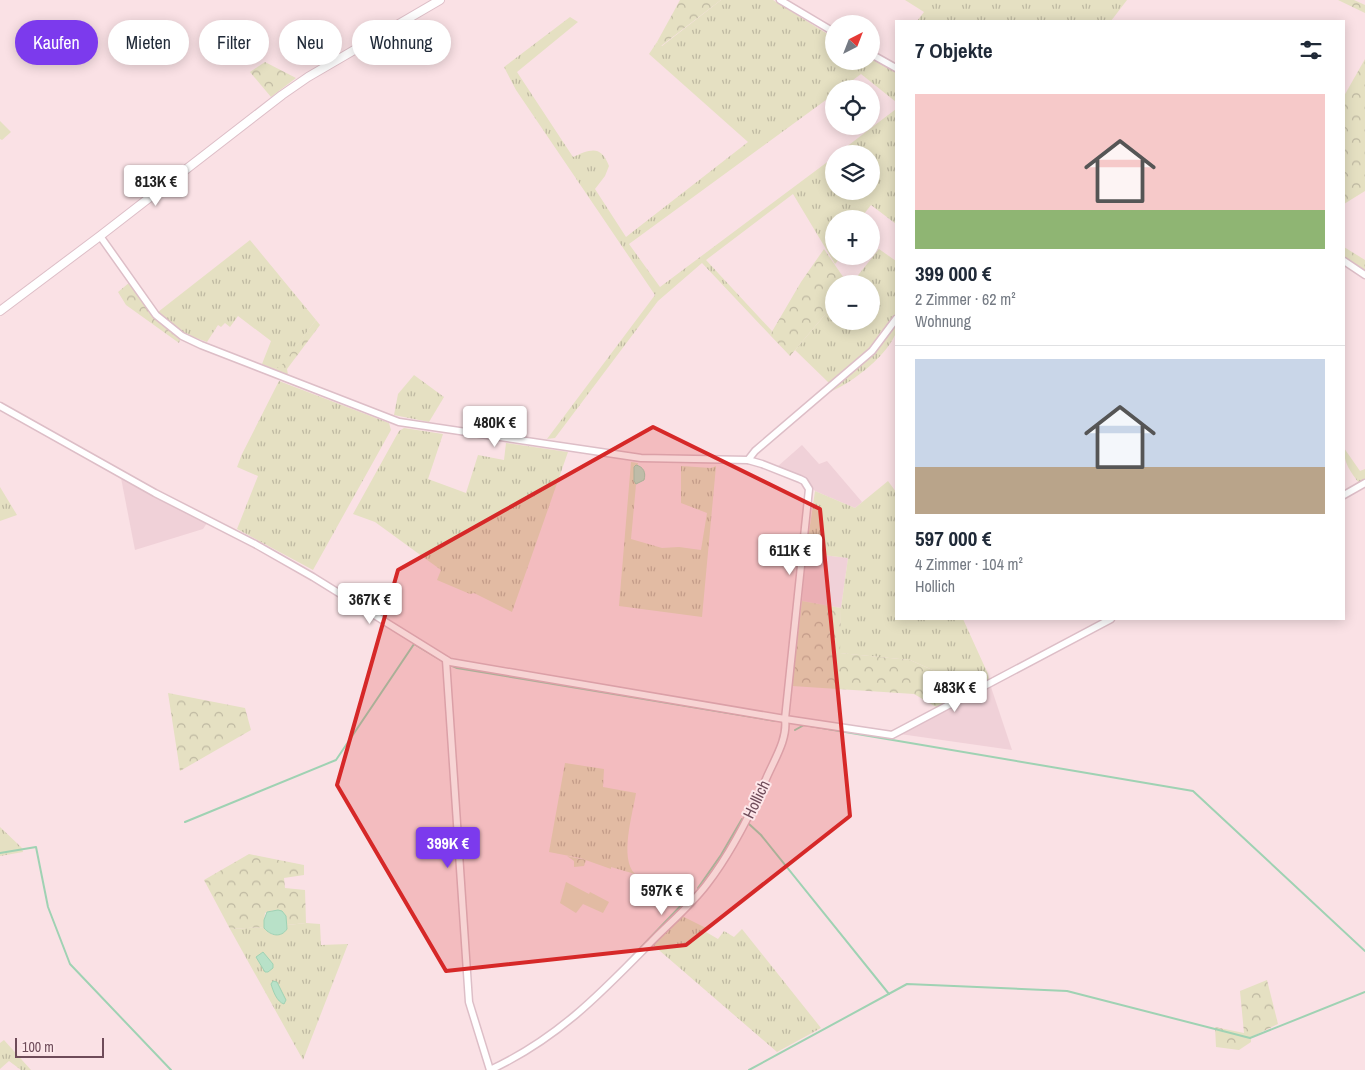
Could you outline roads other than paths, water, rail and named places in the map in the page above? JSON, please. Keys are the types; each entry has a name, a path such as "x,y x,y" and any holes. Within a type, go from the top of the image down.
{"street":[{"path":"0,311 301,81 440,0"},
{"path":"780,0 825,27"},
{"path":"880,59 895,67"},
{"name":"Hollich","path":"100,236 156,316 182,336 399,422 641,458 748,460 800,479 804,481 809,489 785,719 786,735 759,795 731,848 706,885 601,993 574,1018 534,1047 490,1070"},
{"path":"1345,263 1365,275"},
{"path":"748,460 755,450 872,352 895,320"},
{"path":"0,406 155,493 255,544 313,577 446,660 785,719 892,735 1108,620"},
{"path":"1345,494 1365,483"},
{"path":"446,660 468,1002 490,1070"}],"waterway":[{"path":"185,822 336,760 414,644 444,662"},
{"path":"450,665 457,668 776,721"},
{"path":"795,730 804,725 1193,791 1365,951"},
{"path":"698,888 721,855 742,819"},
{"path":"749,824 761,835 889,994"},
{"path":"0,853 36,847 48,907 70,964 171,1070"},
{"path":"626,963 691,895"},
{"path":"749,1070 907,984 1067,991 1250,1038 1365,992"}]}
